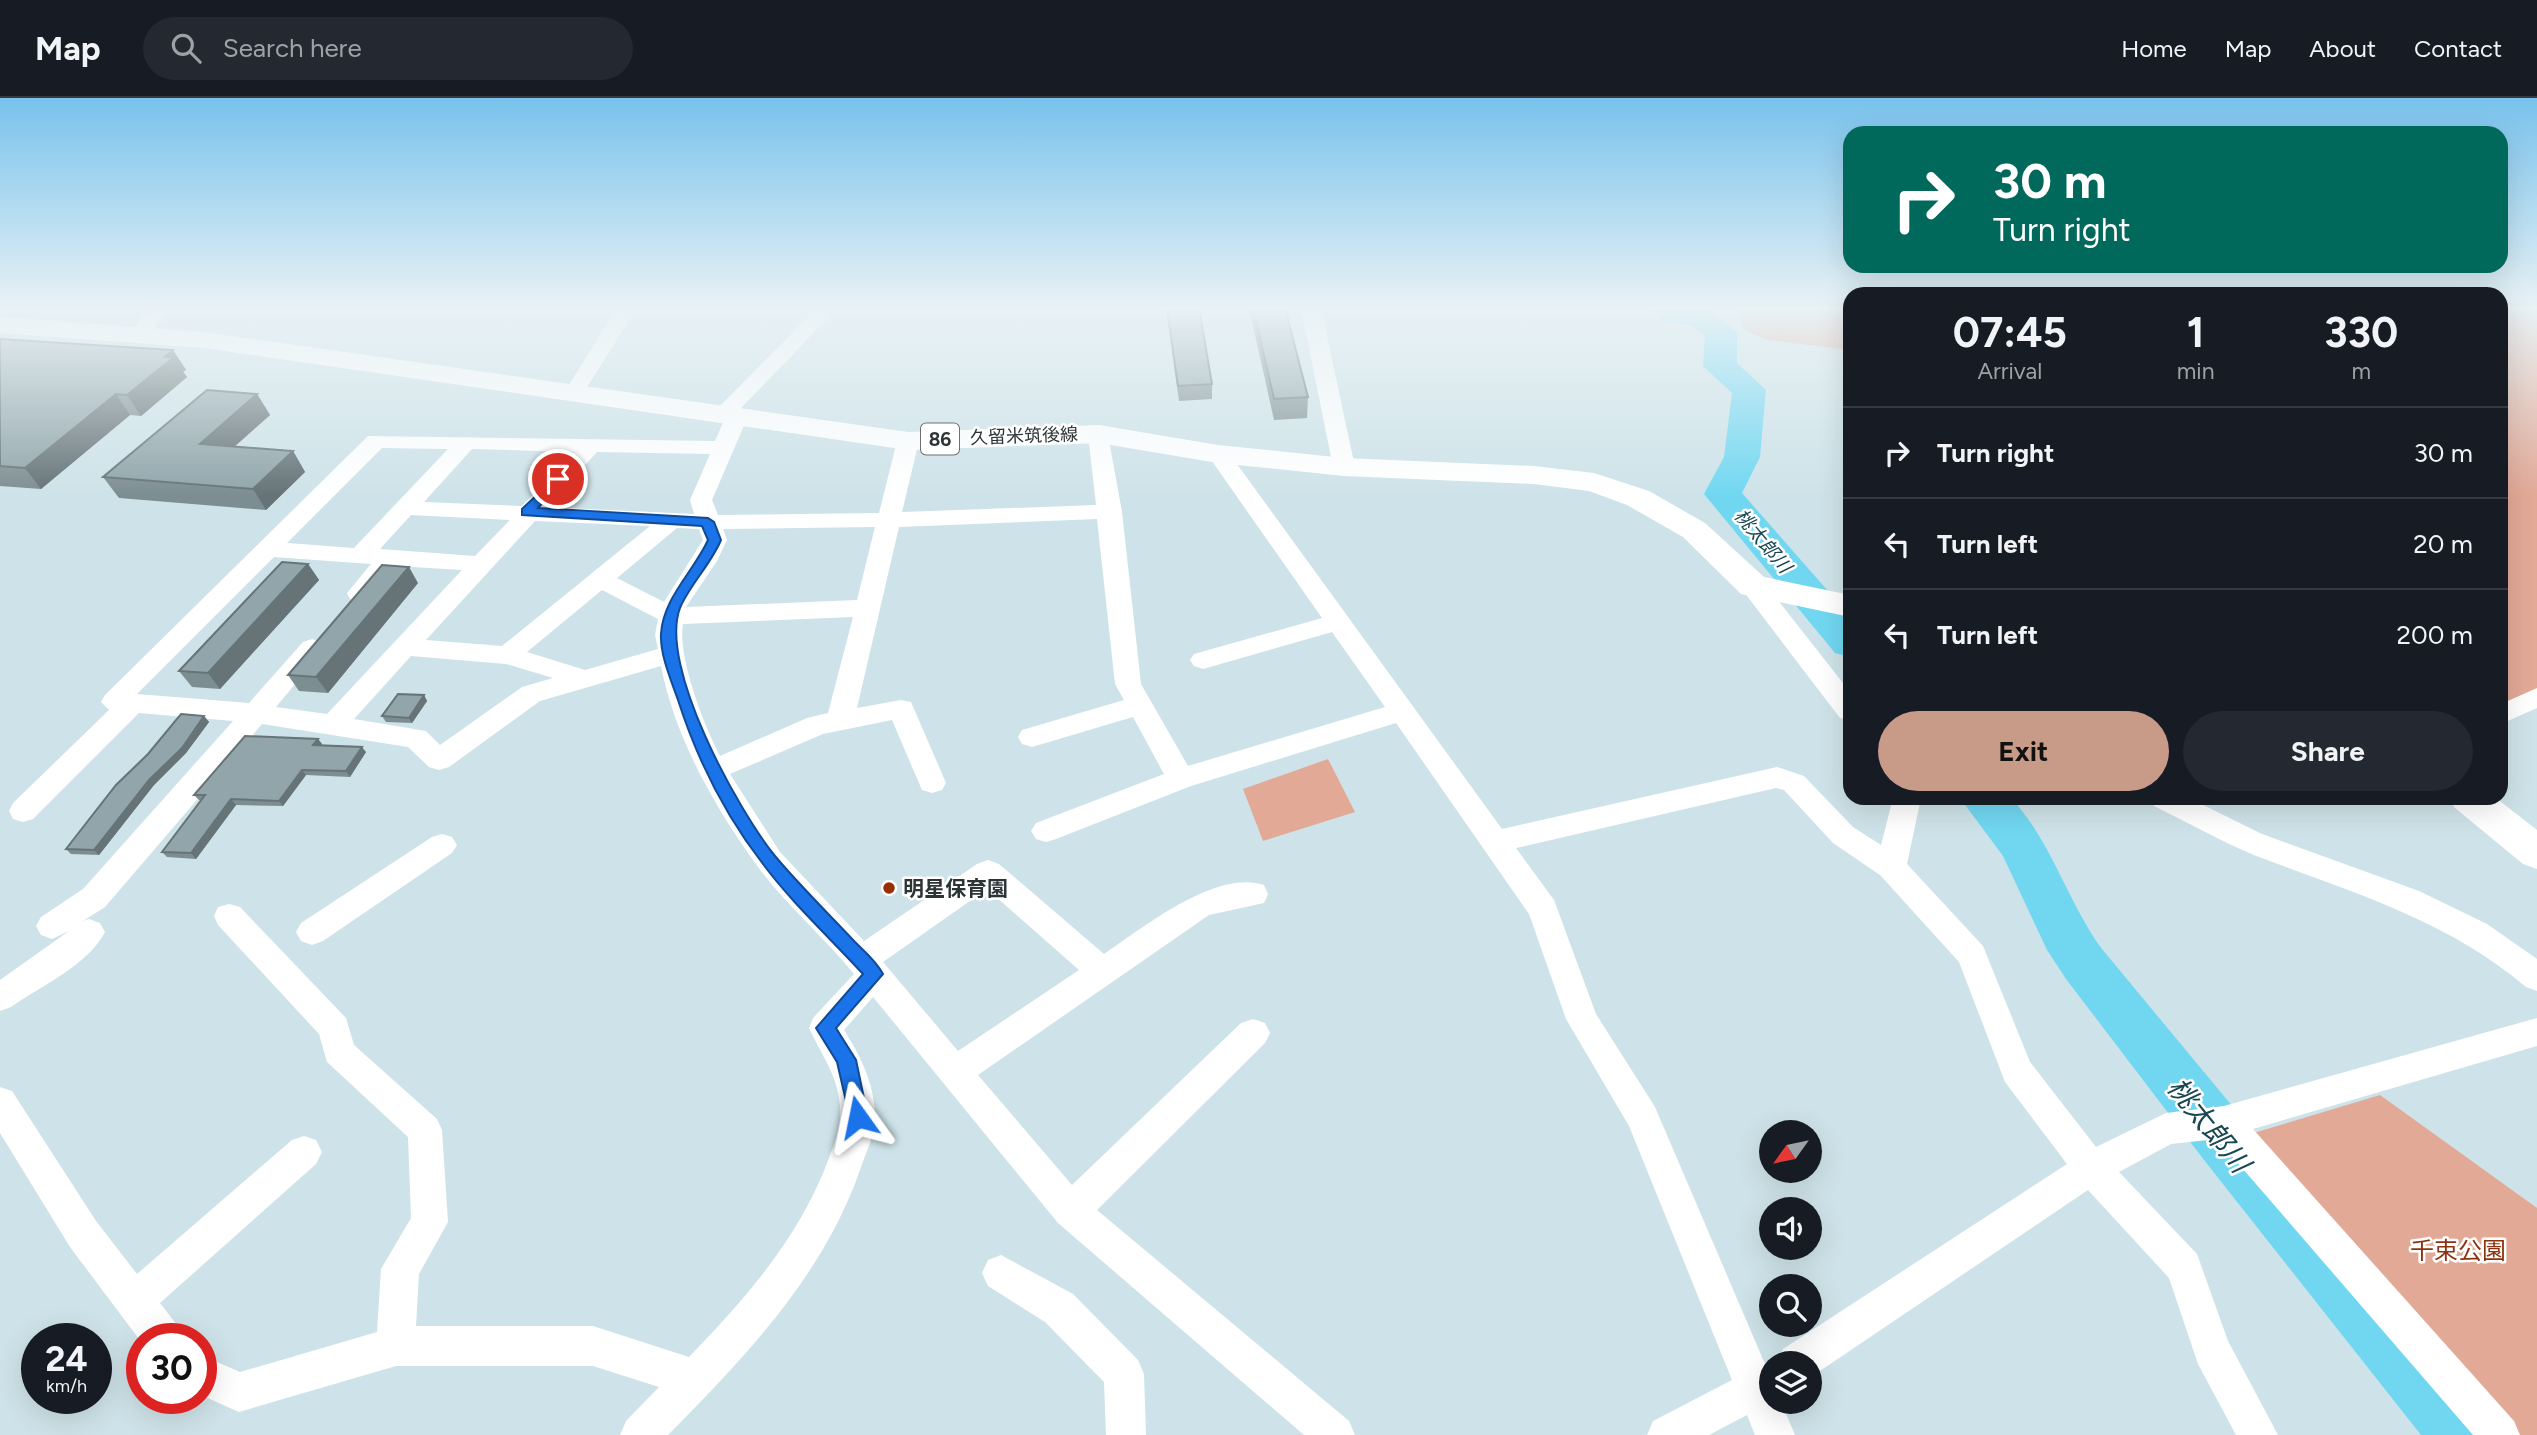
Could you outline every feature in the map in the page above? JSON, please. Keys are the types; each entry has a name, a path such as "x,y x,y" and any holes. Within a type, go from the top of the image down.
{"main road":[{"name":"久留米筑後線","path":"425,370 732,413 851,435 908,441 1099,434 1218,454 1344,467 1534,475 1594,482 1638,498 1694,530 1753,586"},
{"path":"1753,586 1843,605"},
{"path":"2478,805 2537,853"}],"street":[{"path":"575,391 588,370"},
{"path":"771,370 732,413 725,448 701,500 715,540 705,561 673,608 668,635 701,747 713,770 769,860 868,967 1071,1211 1335,1435"},
{"path":"1324,370 1344,467"},
{"path":"1099,434 1128,684 1181,779"},
{"path":"672,654 531,694 439,760 416,737 255,713 114,702 376,440 725,448"},
{"path":"840,721 908,441"},
{"path":"361,555 466,443"},
{"path":"332,726 527,512 590,447"},
{"path":"1218,454 1498,841 1544,909 1582,1019 1643,1118 1759,1377"},
{"path":"406,508 708,522 888,520 1110,512"},
{"path":"507,655 672,520"},
{"path":"267,549 479,564"},
{"path":"345,609 390,557"},
{"path":"600,579 671,616 867,608"},
{"path":"1753,586 1843,702"},
{"path":"1203,660 1339,621"},
{"path":"52,926 94,898 327,630"},
{"path":"403,647 507,655 585,679"},
{"path":"2508,712 2537,697"},
{"path":"23,811 133,703"},
{"path":"1032,737 1140,705"},
{"path":"713,770 817,725 901,709 932,783"},
{"path":"1046,831 1181,779 1404,711"},
{"path":"1498,841 1777,776 1794,783 1843,835 1891,867 1972,955 2017,1071 2091,1168 2184,1267 2212,1350 2258,1435"},
{"path":"1891,867 1905,805"},
{"path":"2178,805 2262,846 2409,899 2512,953 2537,978"},
{"path":"312,932 442,845"},
{"path":"640,1435 766,1299 809,1240 840,1182 858,1117 846,1060 825,1028 868,967 988,872 1103,972"},
{"path":"955,1072 1201,905 1253,894"},
{"path":"229,916 334,1028 339,1052 425,1130 430,1222 400,1269 396,1346"},
{"path":"0,997 65,953 89,932"},
{"path":"1815,1351 2091,1168 2166,1129 2224,1122 2537,1032"},
{"path":"1071,1211 1253,1033"},
{"path":"0,1102 83,1234 151,1323"},
{"path":"2224,1122 2500,1435"},
{"path":"134,1301 304,1153"},
{"path":"1001,1273 1059,1308 1124,1374 1126,1435"},
{"path":"217,1382 239,1392 396,1346 593,1346 694,1379"},
{"path":"1667,1435 1759,1388"},
{"path":"1770,1414 1775,1435"}],"green space":[{"path":"2508,370 2537,370 2537,690 2508,702"},
{"path":"1328,759 1355,812 1263,841 1243,789"},
{"name":"千束公園","path":"2380,1095 2537,1208 2537,1435 2517,1435 2247,1135"}],"building":[{"path":"0,370 157,370 127,395 116,394 25,468 0,466"},
{"path":"1176,370 1210,370 1212,384 1178,386"},
{"path":"1267,370 1301,370 1308,397 1274,399"},
{"path":"207,390 257,394 200,444 293,451 253,489 103,477"},
{"path":"282,562 308,564 208,673 179,671"},
{"path":"382,565 409,567 316,677 288,675"},
{"path":"398,694 424,695 409,718 382,716"},
{"path":"181,714 204,716 182,748 149,780 94,850 66,849 116,785 148,754"},
{"path":"245,736 318,739 313,745 362,747 346,771 302,770 279,801 231,799 191,853 162,852 205,795 194,795"}],"waterway":[{"name":"桃太郎川","path":"1725,370 1749,390 1742,457 1723,494 1843,635"},
{"name":"桃太郎川","path":"1989,805 2020,843 2057,920 2084,964 2224,1142 2463,1435"}],"place":[{"name":"明星保育園","path":"889,888"}],"route":[{"path":"558,479 527,512 708,522 715,540 705,561 673,608 668,635 676,674 701,747 729,799 769,860 874,974 825,1028 846,1060 858,1117"}]}
